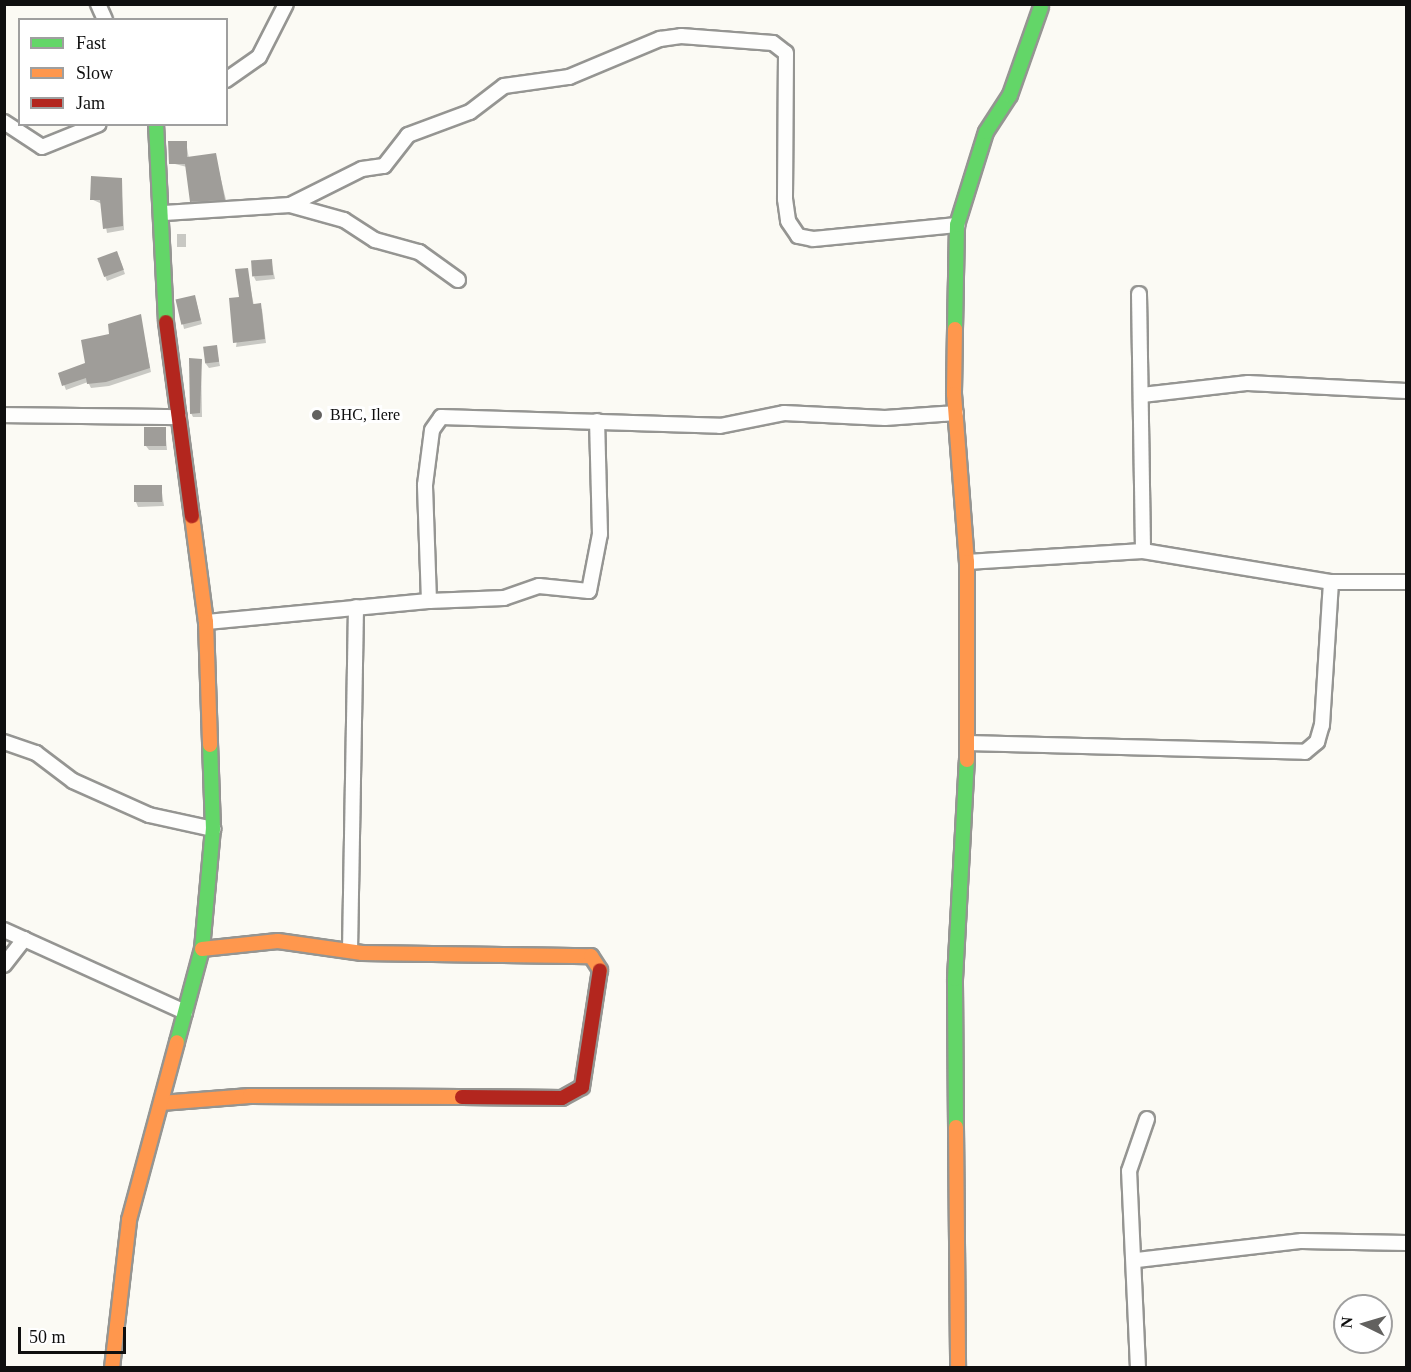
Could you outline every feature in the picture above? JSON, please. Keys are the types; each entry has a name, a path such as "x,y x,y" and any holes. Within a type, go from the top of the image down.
{"street":[{"path":"98,4 104,18"},
{"path":"228,79 259,57 286,4"},
{"path":"958,1368 953,1119 967,743 967,562 956,413 957,225 986,132 1010,95 1041,7"},
{"path":"290,205 362,169 384,166 408,135 470,112 504,86 569,76 660,39 681,36 773,43 786,53 785,199 788,221 798,236 813,239 957,225"},
{"path":"4,122 42,147 94,126"},
{"path":"112,1368 129,1220 202,949 213,829 206,622 166,322 164,213 156,126"},
{"path":"164,213 290,205 344,220 375,240 419,252 459,280"},
{"path":"1139,294 1143,551"},
{"path":"1142,395 1248,382 1407,391"},
{"path":"429,601 425,484 437,421 449,415 720,426 784,413 872,418 956,413"},
{"path":"4,415 179,417"},
{"path":"206,622 429,601 504,598 539,586 589,591 600,534 597,421"},
{"path":"967,562 1143,551 1331,582 1407,582"},
{"path":"967,743 1305,752 1317,742 1322,725 1331,582"},
{"path":"350,951 356,608"},
{"path":"4,742 36,753 73,780 148,815 213,829"},
{"path":"4,930 185,1012"},
{"path":"4,965 24,939"},
{"path":"161,1103 250,1096 562,1098 582,1087 601,972 597,959 543,952 350,951 278,941 202,949"},
{"path":"1138,1368 1137,1260 1130,1171 1147,1119"},
{"path":"1137,1260 1302,1241 1407,1243"}],"building":[{"path":"168,141 187,141 187,157 216,153 225,200 190,202 185,164 169,164"},
{"path":"91,176 122,178 123,226 103,229 100,200 90,200"},
{"path":"117,251 124,270 104,277 97,258"},
{"path":"272,259 273,275 252,276 251,260"},
{"path":"248,268 253,304 261,303 265,339 233,343 229,298 239,297 235,269"},
{"path":"195,295 201,320 181,325 176,299"},
{"path":"141,314 150,368 106,382 87,384 86,378 62,386 58,373 85,363 81,340 109,334 108,324"},
{"path":"217,345 219,362 205,364 203,347"},
{"path":"189,358 202,359 200,413 190,414"},
{"path":"144,427 166,427 166,446 144,446"},
{"path":"134,485 162,485 162,502 134,502"}],"traffic: fast":[{"path":"955,329 957,225 986,132 1010,95 1041,7"},
{"path":"156,126 166,322"},
{"path":"177,1042 202,949 213,829 210,745"},
{"path":"956,1127 955,979 967,760"}],"traffic: slow":[{"path":"955,329 954,394 967,562 967,760"},
{"path":"192,516 206,622 210,745"},
{"path":"202,949 278,941 362,953 591,956 600,970"},
{"path":"112,1368 129,1220 177,1042"},
{"path":"161,1103 250,1096 462,1097"},
{"path":"956,1127 958,1368"}],"traffic: jam":[{"path":"166,322 192,516"},
{"path":"462,1097 562,1098 582,1087 600,970"}],"place":[{"name":"BHC, Ilere","path":"317,415"}]}
